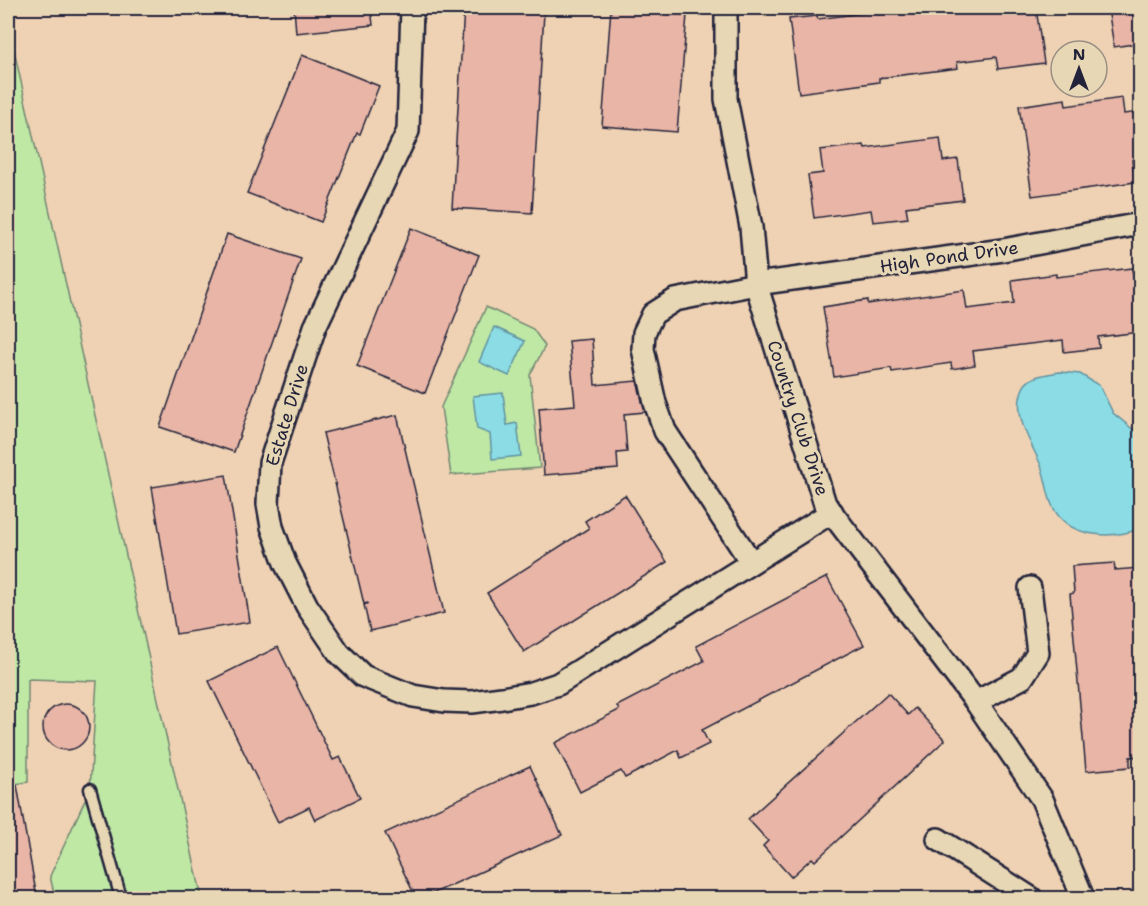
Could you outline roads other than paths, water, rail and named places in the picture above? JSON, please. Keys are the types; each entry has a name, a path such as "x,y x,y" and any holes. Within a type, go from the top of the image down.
{"street":[{"name":"Estate Drive","path":"412,8 408,131 315,327 270,463 268,504 272,527 285,563 307,606 339,653 363,676 413,696 444,701 472,702 531,693 558,684 832,512"},
{"name":"Country Club Drive","path":"726,8 726,99 751,227 756,284 825,504 976,702 1042,799 1083,898"},
{"name":"High Pond Drive","path":"756,284 1003,250 1140,225"},
{"path":"751,562 665,430 643,349 644,333 653,314 675,300 756,284"},
{"path":"976,702 1022,678 1038,653 1030,588"},
{"path":"938,839 1031,898"}],"lane":[{"path":"90,789 121,898"}],"water":[{"path":"494,327 525,341 509,376 479,362"},
{"path":"1060,372 1080,374 1100,386 1113,413 1136,432 1140,446 1140,529 1116,534 1090,534 1068,524 1052,505 1045,477 1023,426 1019,407 1023,388 1030,380"},
{"path":"503,393 507,425 517,423 521,456 492,459 490,434 477,429 473,396"}]}
